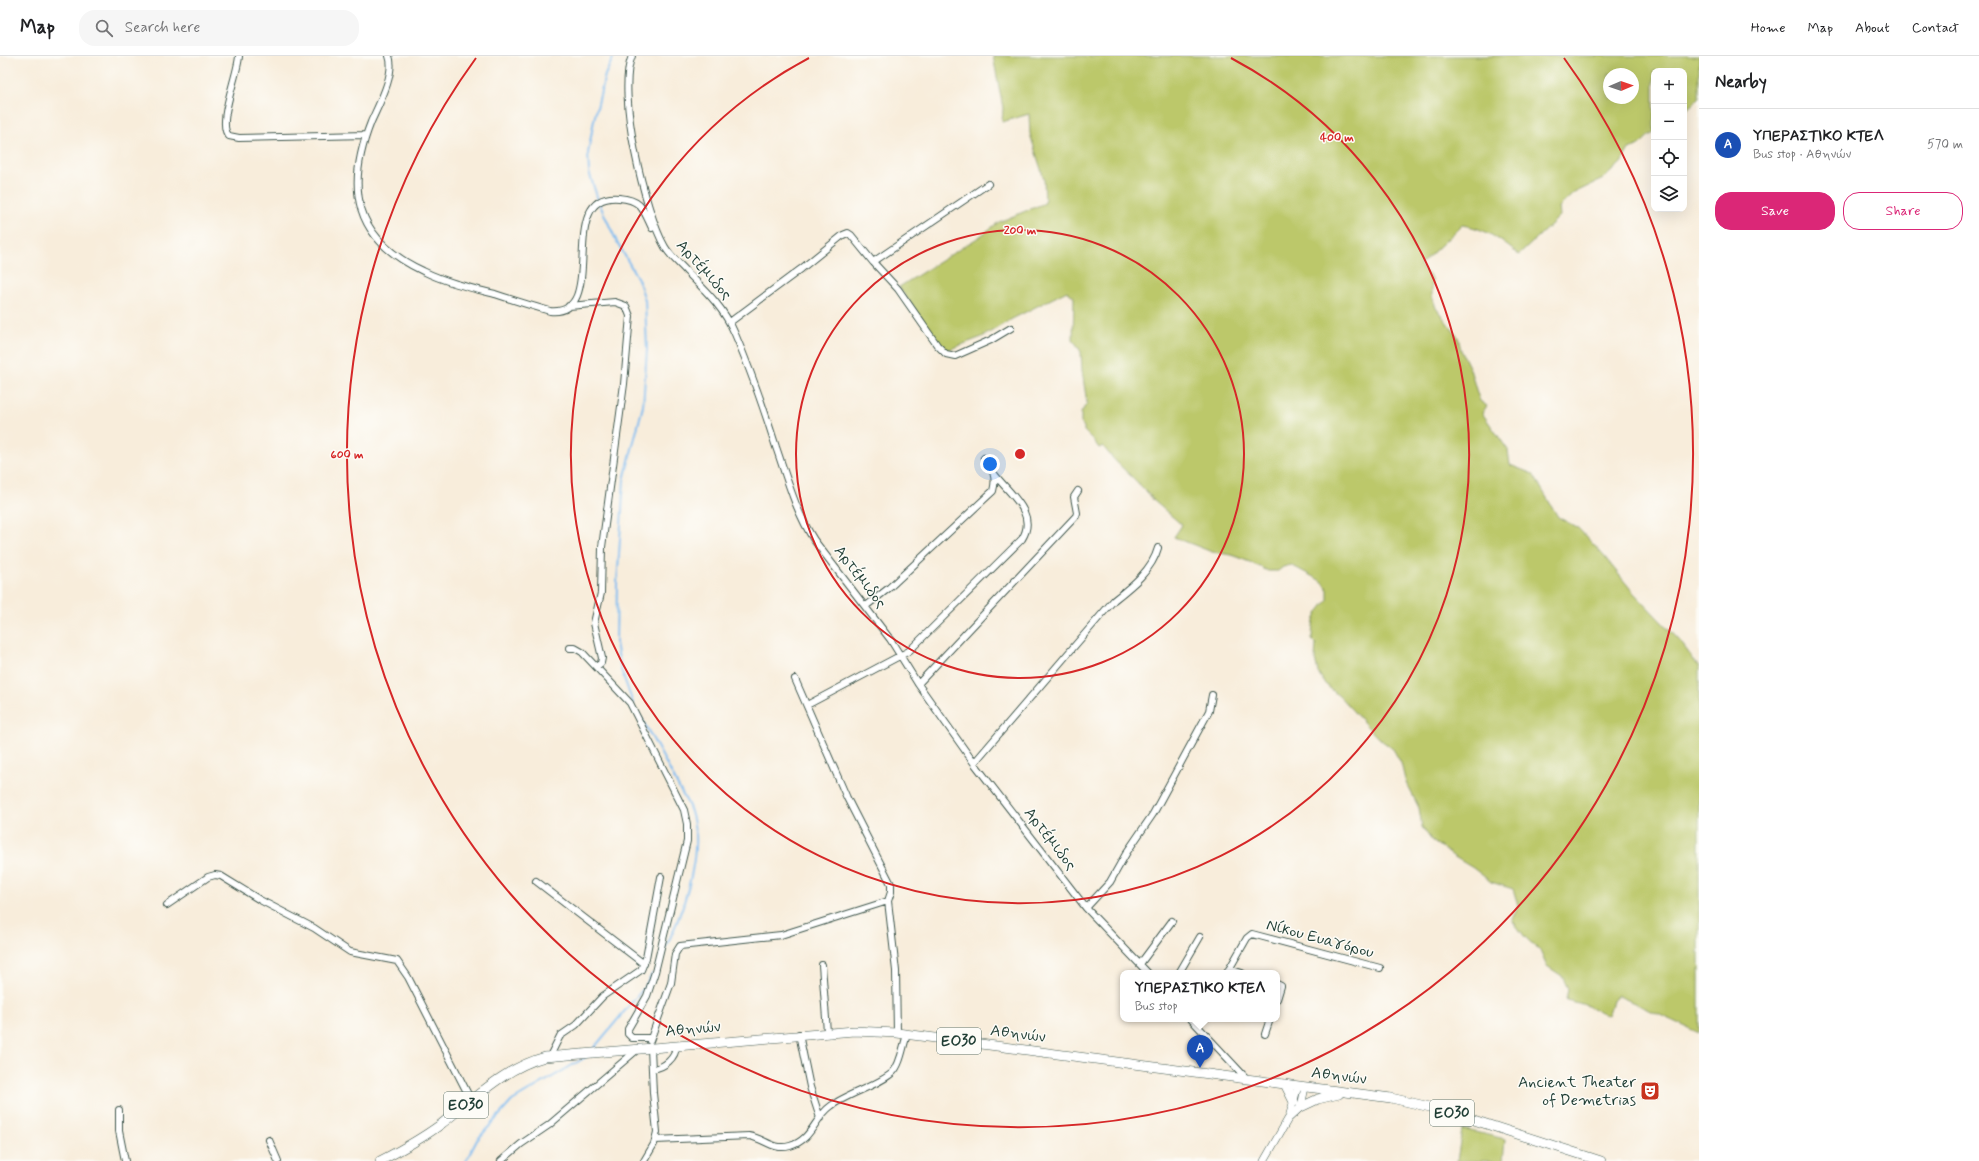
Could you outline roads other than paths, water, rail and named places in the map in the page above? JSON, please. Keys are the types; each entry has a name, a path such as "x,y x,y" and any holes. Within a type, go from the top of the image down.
{"main road":[{"name":"Αθηνών","path":"380,1161 422,1138 502,1076 535,1060 552,1055 639,1048 650,1045 676,1046 799,1034 854,1031 897,1033 1391,1098 1434,1107 1601,1161"},
{"path":"1285,1084 1297,1104 1345,1092"}],"street":[{"path":"239,56 234,84 224,123 225,130 229,136 239,138 366,135"},
{"path":"389,56 391,69 389,77 366,135 358,164 357,178 358,199 365,218 373,232 393,253 423,271 462,286 550,311 564,310 570,306 576,296 582,280 582,246 589,213 594,205 600,201 616,198 633,200 638,203 659,242 665,247"},
{"name":"Αρτέμιδος","path":"632,56 627,80 628,101 636,152 646,198 655,224 665,247 671,255 714,299 730,322 756,385 790,488 805,524 814,540 866,606 901,656 918,684 974,763 1086,908 1145,970"},
{"path":"873,262 988,184"},
{"path":"730,322 846,233 851,234 873,262 898,289 940,349 946,354 955,356 991,340 1011,328"},
{"path":"570,306 615,302 626,306 630,316 624,384 602,547 601,593 594,623 602,658 601,664 596,667"},
{"path":"807,705 901,656 918,642 1022,540 1029,527 1026,513 995,475 992,468 984,458"},
{"path":"866,606 889,588 993,491 995,475"},
{"path":"918,684 1076,516 1077,513 1074,497 1078,491"},
{"path":"974,763 1114,600 1140,578 1154,558 1158,548"},
{"path":"570,648 575,648 582,652 630,704 654,754 679,798 684,810 687,824 687,841 681,869 671,902 655,972 647,996 628,1030 628,1034 632,1038 650,1045"},
{"path":"796,679 847,798 891,884 891,892 888,902 896,971 897,1033"},
{"path":"1086,908 1110,882 1127,852 1153,814 1210,711 1212,695"},
{"path":"167,905 208,877 215,875 221,876 260,900 314,928 345,949 361,955 397,962 414,989 471,1100"},
{"path":"552,1055 560,1036 576,1025 602,996 639,972 644,964 661,877"},
{"path":"536,881 644,964"},
{"path":"644,1161 655,1140 657,1123 653,1093 650,1045 671,983 675,954 680,946 781,935 888,902"},
{"path":"1140,964 1172,921"},
{"name":"Νίκου Ευαγόρου","path":"1229,970 1247,938 1252,934 1380,968"},
{"path":"1181,970 1200,937"},
{"path":"822,965 827,1032"},
{"path":"1194,1022 1246,1078"},
{"path":"1197,1026 1199,1022"},
{"path":"1265,1034 1269,1022"},
{"path":"799,1034 810,1087 820,1118"},
{"path":"655,1140 749,1136 757,1137 770,1145 779,1147 790,1146 811,1132 830,1106 852,1093 884,1078 894,1071 907,1035"},
{"path":"652,1070 660,1068 669,1060 675,1054 676,1046"},
{"path":"501,1161 512,1151 549,1125 639,1048"},
{"path":"1264,1161 1297,1104 1302,1086"},
{"path":"119,1110 119,1131 125,1161"},
{"path":"269,1140 278,1161"}],"waterway":[{"path":"614,56 605,75 588,153 589,172 599,203 616,240 638,279 645,300 647,350 643,406 624,480 617,584 616,643 621,670 633,703"},
{"path":"641,718 689,806 695,828 695,847 689,886 676,924 661,956"},
{"path":"593,1049 644,988 652,974"},
{"path":"466,1161 477,1140 512,1101 586,1057"}],"place":[{"name":"ΥΠΕΡΑΣΤΙΚΟ ΚΤΕΛ","path":"1200,1068"},
{"name":"Ancient Theater of Demetrias","path":"1650,1091"}]}
